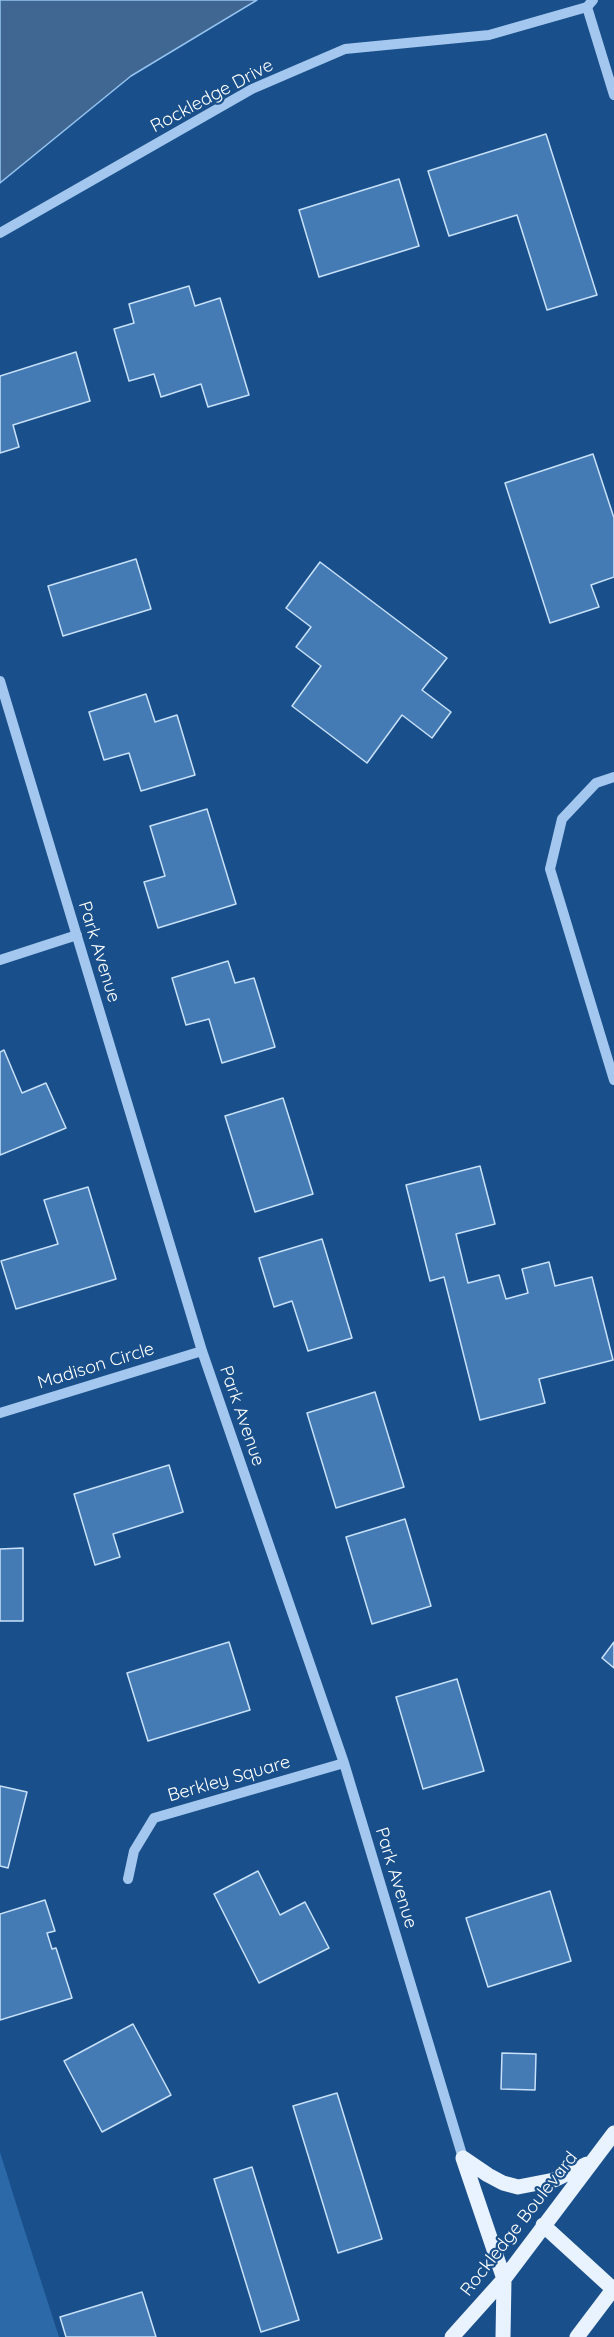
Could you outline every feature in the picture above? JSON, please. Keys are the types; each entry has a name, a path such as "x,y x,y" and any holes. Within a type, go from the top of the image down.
{"main road":[{"name":"Rockledge Boulevard","path":"452,2337 504,2279 614,2133"},
{"path":"463,2158 503,2183 518,2187 554,2180 593,2162"},
{"path":"463,2158 504,2279 503,2337"},
{"path":"543,2225 614,2289 577,2337"}],"street":[{"path":"590,4 614,94"},
{"name":"Rockledge Drive","path":"0,233 252,89 345,50 489,35 590,4"},
{"name":"Park Avenue","path":"0,681 202,1351 344,1762 463,2158"},
{"path":"614,777 596,783 562,819 550,869 614,1080"},
{"path":"0,960 76,935"},
{"name":"Madison Circle","path":"0,1413 202,1351"},
{"name":"Berkley Square","path":"128,1879 134,1851 154,1818 344,1762"}],"shaded area":[{"path":"0,0 257,0 131,76 0,183"},
{"path":"0,2152 19,2213 59,2337 0,2337"}],"building":[{"path":"546,134 597,295 547,310 517,215 449,236 428,171"},
{"path":"399,179 419,246 319,277 299,210"},
{"path":"189,286 195,306 220,298 249,395 208,407 201,384 161,397 154,374 129,381 114,329 134,323 129,304"},
{"path":"76,352 90,401 13,425 19,447 0,453 0,376"},
{"path":"593,454 614,518 614,577 591,585 599,607 550,623 505,483"},
{"path":"136,559 151,609 63,636 48,586"},
{"path":"320,562 447,658 422,690 451,712 432,738 402,715 367,763 292,706 321,666 296,647 311,627 286,608"},
{"path":"146,694 155,722 177,715 195,775 141,791 129,753 104,760 89,712"},
{"path":"207,809 236,904 158,928 144,882 165,876 150,826"},
{"path":"228,961 235,983 254,978 275,1047 222,1063 209,1019 186,1025 172,978"},
{"path":"4,1050 22,1093 46,1083 66,1128 0,1155 0,1052"},
{"path":"283,1098 313,1194 255,1212 225,1116"},
{"path":"480,1166 495,1224 456,1234 468,1283 499,1275 506,1299 528,1293 522,1269 549,1262 555,1286 592,1277 613,1360 539,1379 545,1403 480,1420 444,1277 430,1281 406,1185"},
{"path":"88,1187 116,1279 16,1309 1,1261 58,1244 44,1200"},
{"path":"322,1239 352,1338 308,1351 292,1301 274,1307 259,1258"},
{"path":"375,1392 404,1487 336,1508 307,1413"},
{"path":"169,1465 183,1512 113,1534 120,1557 95,1565 74,1494"},
{"path":"405,1519 431,1606 372,1624 346,1537"},
{"path":"23,1548 23,1621 0,1621 0,1549"},
{"path":"229,1642 250,1710 148,1741 127,1673"},
{"path":"614,1642 614,1668 602,1658"},
{"path":"457,1679 484,1771 423,1789 396,1697"},
{"path":"0,1786 27,1792 8,1868 0,1866"},
{"path":"258,1871 280,1915 305,1902 329,1948 259,1983 214,1894"},
{"path":"550,1891 571,1961 488,1987 466,1918"},
{"path":"45,1900 55,1931 47,1933 52,1949 56,1948 72,1998 0,2020 0,1914"},
{"path":"133,2024 171,2095 102,2132 64,2061"},
{"path":"502,2053 536,2054 535,2090 501,2089"},
{"path":"337,2093 382,2239 338,2253 293,2106"},
{"path":"252,2167 299,2320 261,2332 214,2179"},
{"path":"142,2292 156,2337 66,2337 60,2317"}]}
